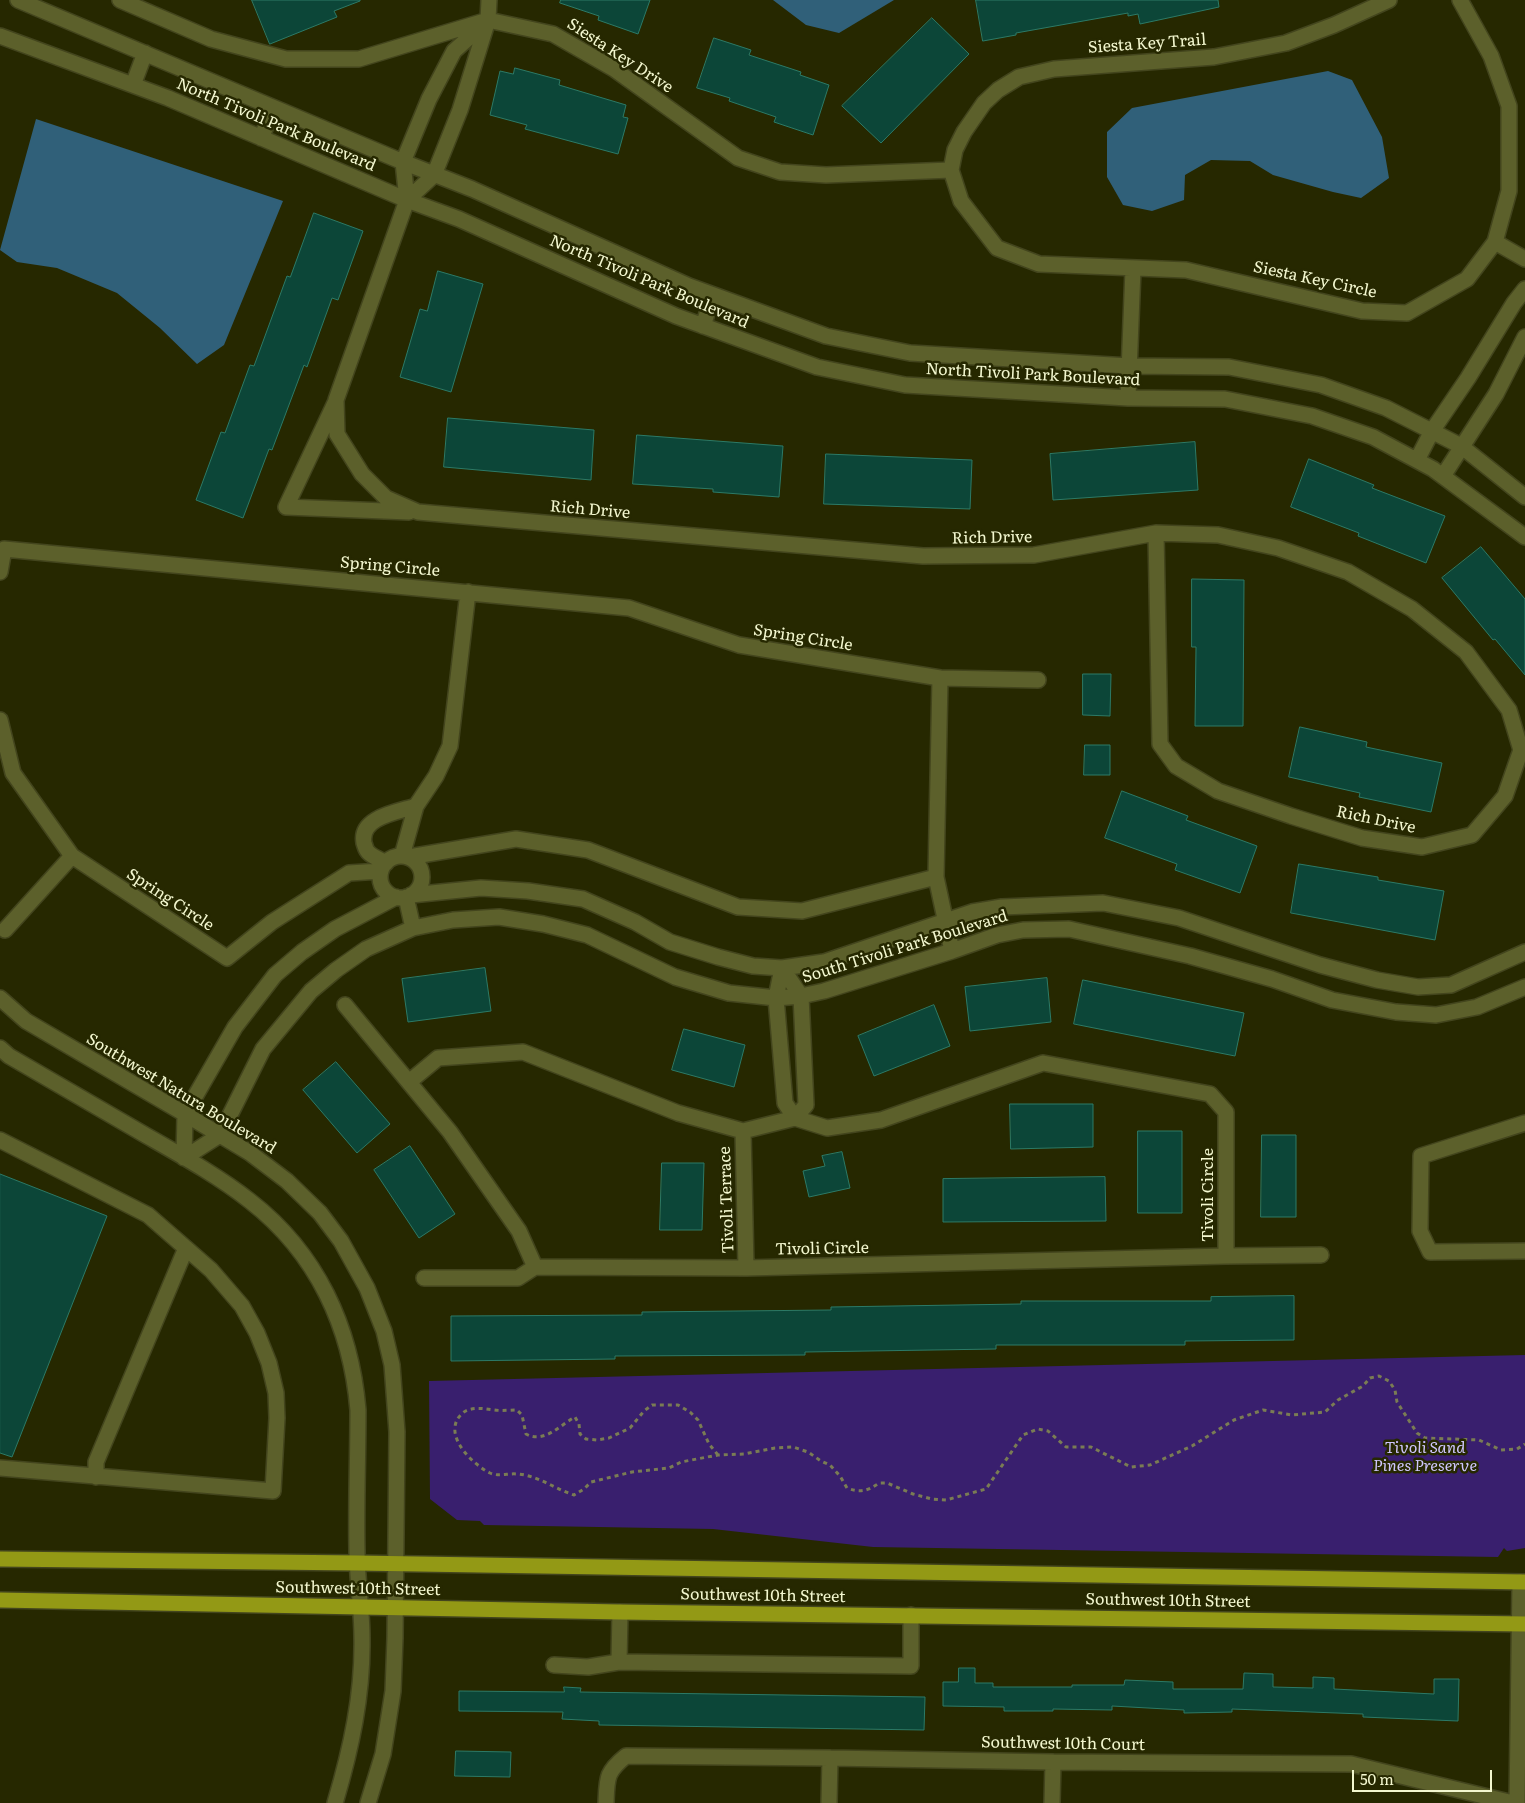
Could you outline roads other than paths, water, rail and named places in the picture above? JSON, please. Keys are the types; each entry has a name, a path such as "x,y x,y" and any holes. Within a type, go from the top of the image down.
{"main road":[{"name":"Southwest 10th Street","path":"0,1559 1522,1582"},
{"name":"Southwest 10th Street","path":"0,1600 209,1603 360,1608 1522,1624"}],"street":[{"name":"North Tivoli Park Boulevard","path":"18,0 434,175 472,189 688,286 826,336 910,353 1129,366 1229,367 1321,385 1386,408 1461,446 1525,497"},
{"name":"Siesta Key Drive","path":"120,0 212,39 286,59 359,59 488,20 553,34 614,69 738,158 780,172 826,175 951,170"},
{"path":"434,175 460,110 488,20 489,0"},
{"name":"Siesta Key Trail","path":"951,170 955,150 964,132 984,103 998,90 1019,77 1054,69 1214,57 1286,43 1334,25 1389,0"},
{"name":"Siesta Key Circle","path":"951,170 961,201 997,248 1039,264 1186,270 1362,311 1407,312 1467,279 1495,242 1509,191 1509,106 1491,56 1460,0"},
{"path":"407,200 403,162 429,99 454,51 488,20"},
{"name":"North Tivoli Park Boulevard","path":"0,36 168,98 407,200 459,219 676,316 817,367 905,385 1128,398 1226,399 1312,416 1373,438 1433,468 1525,537"},
{"path":"133,85 145,53"},
{"path":"261,138 274,108"},
{"name":"Rich Drive","path":"434,175 407,200 336,400 337,434 362,474 386,498 418,512 923,556 1034,556 1156,533 1218,534 1278,548 1348,572 1412,609 1466,652 1509,710 1521,750 1505,796 1472,835 1422,848 1362,838 1291,816 1218,790 1176,766 1160,744 1156,533"},
{"path":"1495,242 1525,259"},
{"path":"1128,398 1133,269"},
{"path":"1416,460 1432,431 1525,289"},
{"path":"702,326 714,295"},
{"path":"1443,476 1496,394 1525,337"},
{"path":"336,400 286,507 418,512"},
{"name":"Spring Circle","path":"0,572 4,548 629,608 739,645 940,678 1038,680"},
{"path":"405,857 416,806 436,776 450,746 468,592"},
{"path":"940,678 936,877 952,951"},
{"name":"Spring Circle","path":"0,720 14,773 72,856 227,958 272,922 348,873 384,867"},
{"path":"384,867 365,848 363,837 366,828 374,821 416,806"},
{"path":"405,857 419,866 422,879 417,891 404,897 386,891 380,878 384,867 396,857 516,839 588,850 738,907 802,911 936,877"},
{"path":"5,930 72,856"},
{"name":"South Tivoli Park Boulevard","path":"184,1158 186,1114 197,1091 235,1027 275,975 334,928 404,897 481,888 528,891 583,899 635,922 670,942 718,958 753,966 782,968 824,962 972,912 1002,907 1103,903 1179,918 1320,965 1377,980 1418,987 1451,985 1525,952"},
{"path":"404,897 413,928"},
{"name":"South Tivoli Park Boulevard","path":"220,1135 263,1049 311,991 336,970 366,949 413,928 453,920 499,917 543,924 587,935 675,977 729,993 776,998 801,996 824,991 952,951 997,934 1023,930 1069,929 1190,956 1272,979 1332,1000 1396,1012 1436,1015 1477,1007 1525,987"},
{"path":"410,1082 438,1058 523,1052 678,1113 743,1131 795,1118 806,1105 801,996 782,968"},
{"path":"782,968 776,998 785,1103 795,1118"},
{"name":"Southwest Natura Boulevard","path":"0,998 26,1021 250,1153 287,1181 320,1213 341,1241 367,1288 384,1331 392,1365 396,1398 397,1432 396,1608 391,1712 383,1754 368,1803"},
{"path":"345,1005 450,1132 519,1231 536,1267 518,1278 424,1278"},
{"path":"0,1048 9,1056 184,1158 250,1201 275,1222 298,1248 333,1306 353,1368 356,1387 358,1410 357,1563 362,1637 362,1668 358,1707 351,1745 335,1803"},
{"name":"Tivoli Circle","path":"536,1267 746,1268 1226,1256 1226,1112 1210,1094 1043,1063 881,1120 827,1128 795,1118"},
{"path":"1525,1123 1421,1156 1420,1231 1430,1252 1525,1251"},
{"name":"Tivoli Terrace","path":"743,1131 746,1268"},
{"path":"184,1158 220,1135"},
{"path":"0,1140 148,1215 212,1270 242,1306 257,1334 269,1363 276,1393 277,1418 273,1491 0,1468"},
{"path":"96,1477 96,1462 186,1248"},
{"path":"1226,1256 1321,1255"},
{"path":"1515,1803 1522,1582"},
{"path":"619,1662 620,1612"},
{"path":"554,1665 588,1667 619,1662 911,1666 911,1615"},
{"name":"Southwest 10th Court","path":"606,1803 611,1768 626,1756 1351,1764 1515,1803"},
{"path":"829,1803 830,1758"},
{"path":"1052,1803 1053,1762"}],"water":[{"path":"773,0 894,0 839,33 806,25"},
{"path":"1328,71 1352,80 1382,137 1389,178 1361,198 1273,175 1250,161 1211,160 1185,175 1184,200 1152,211 1123,205 1107,177 1107,132 1132,108"},
{"path":"36,119 283,201 224,345 197,364 160,328 117,293 57,268 17,262 0,250"}],"park label":[{"name":"Tivoli Sand Pines Preserve","path":"1425,1457"}]}
